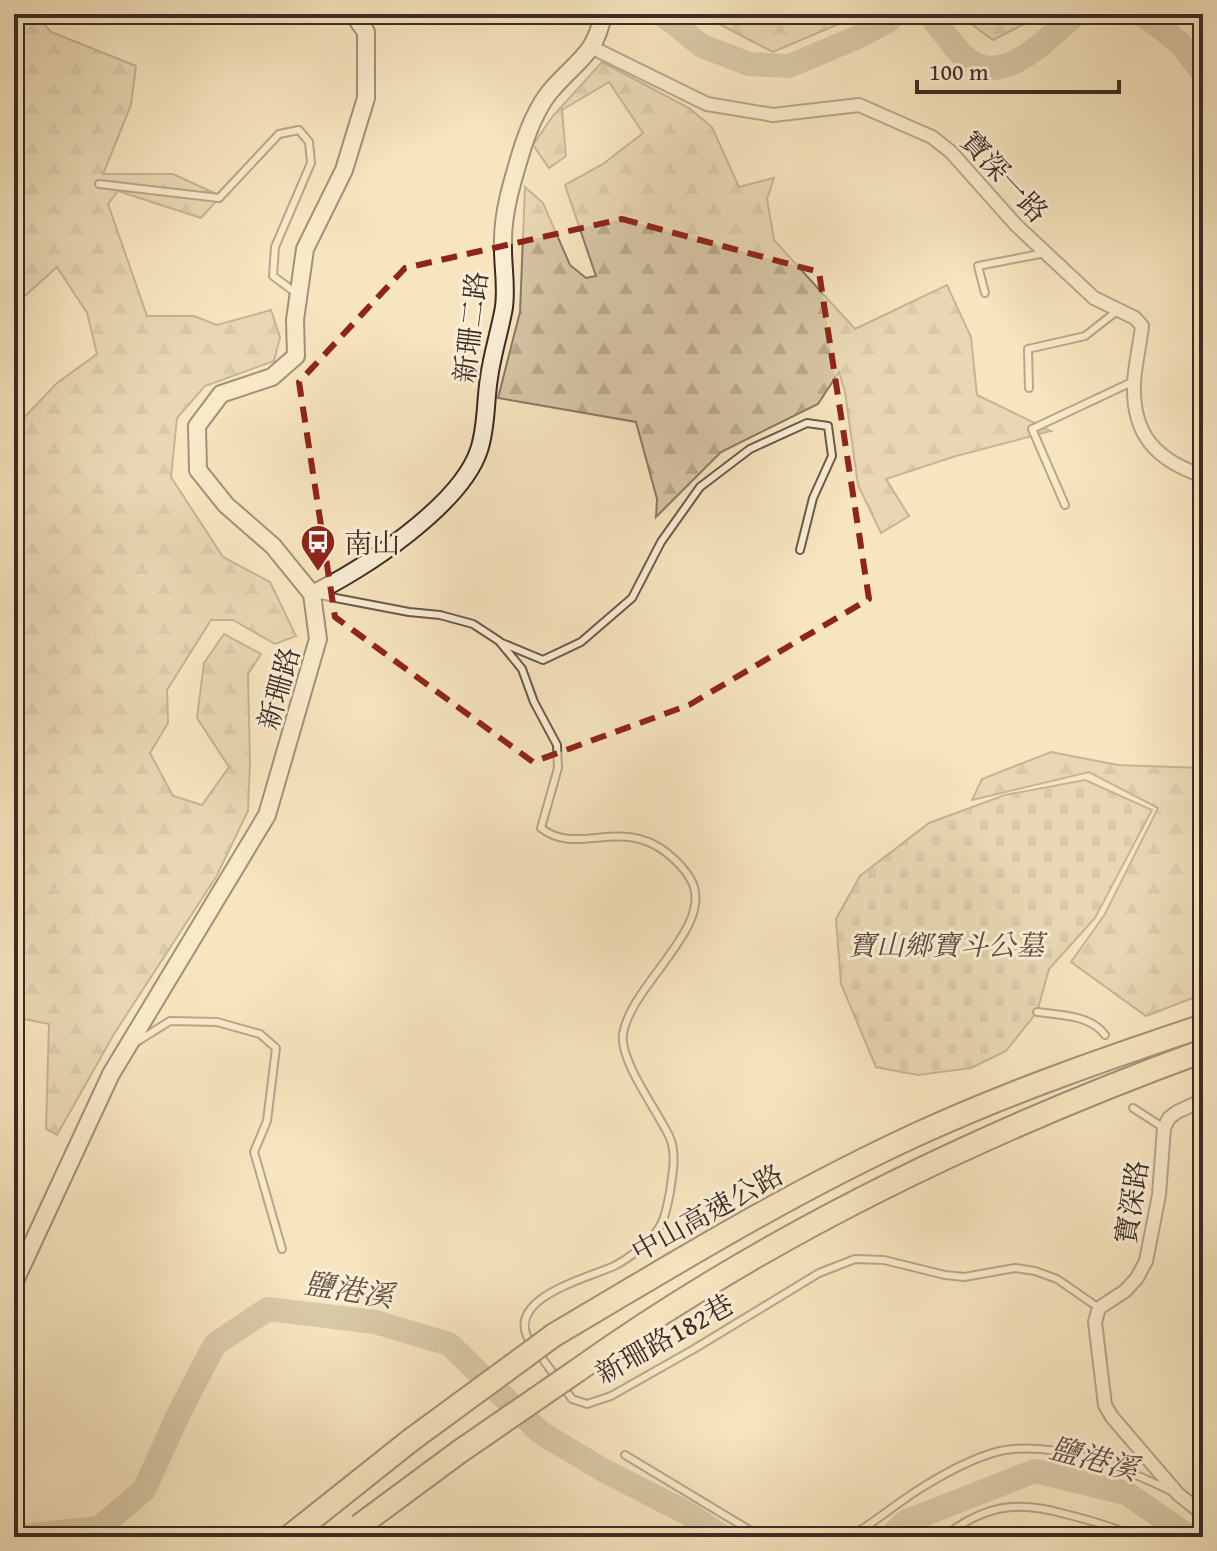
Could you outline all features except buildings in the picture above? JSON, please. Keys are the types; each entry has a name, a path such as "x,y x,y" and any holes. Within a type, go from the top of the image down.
{"highway":[{"name":"中山高速公路","path":"289,1537 411,1440 554,1335 757,1215 919,1133 1079,1067 1203,1026"},
{"path":"353,1532 459,1452 623,1338 780,1241 948,1157 1116,1083 1203,1051"}],"street":[{"path":"312,594 273,546 226,505 198,470 197,426 221,394 272,377 296,356 295,320 305,249 344,170 366,98 366,32 353,14"},
{"name":"新珊二路","path":"312,594 365,566 443,503 464,478 479,452 486,416 488,381 504,306 503,240 518,164 537,110 552,89 593,48 601,30 603,14"},
{"name":"寶深一路","path":"593,48 707,104 773,115 859,105 932,137 951,152 983,190 1094,298 1135,318 1142,326 1134,381 1135,408 1145,436 1161,456 1203,476"},
{"name":"新珊路","path":"14,1283 111,1074 267,815 318,639 312,594"},
{"name":"寶深路","path":"1099,1308 1125,1291 1146,1261 1154,1229 1164,1128 1169,1118 1177,1112 1203,1100"},
{"path":"1099,1308 1095,1322 1105,1405 1124,1433 1178,1494 1203,1514"}],"lane":[{"path":"99,184 219,198 279,134 299,130 309,142 311,163 275,247 273,276 299,295"},
{"path":"985,293 978,266 1045,253"},
{"path":"1029,388 1028,349 1085,336 1117,311"},
{"path":"1065,505 1032,429 1134,381"},
{"name":"新珊路182巷","path":"312,594 440,615 473,624 499,641 543,660 581,642 632,598 661,542 700,487 750,449 807,423 828,426 832,456 813,498 800,550"},
{"name":"新珊路182巷","path":"499,641 522,669 534,702 557,745 558,768 541,828 550,835 573,840 632,835 657,844 678,862 693,882 697,907 688,930 649,980 633,1007 622,1036 630,1064 671,1140 674,1162 667,1211 657,1232 624,1261 540,1298 526,1317 525,1336 572,1399 587,1404 611,1396 755,1314 819,1273 855,1259 884,1260 964,1277 1015,1268 1035,1271 1057,1279 1099,1308"},
{"path":"1037,1012 1073,1017 1098,1025 1105,1035"},
{"path":"102,1094 140,1037 170,1021 217,1022 260,1034 276,1048 267,1121 254,1152 282,1249"},
{"path":"1133,1108 1164,1128"},
{"path":"849,1537 928,1484 966,1464 1003,1451 1039,1448 1062,1453 1146,1479 1178,1494"},
{"path":"625,1455 761,1537"},
{"path":"943,1537 978,1515 1025,1505 1097,1522 1136,1537"}],"highlighted area":[{"path":"622,219 819,272 869,599 689,705 533,762 335,617 299,382 405,268"}],"green space":[{"path":"14,14 35,14 51,32 136,66 131,105 103,174 173,174 221,196 201,218 118,191 108,204 147,316 194,316 217,325 271,310 280,337 274,361 205,386 177,418 171,477 223,557 270,582 296,636 275,644 233,620 211,620 167,690 168,723 150,753 173,796 202,805 229,767 197,718 204,663 224,634 261,654 248,674 248,811 216,877 114,1034 57,1135 46,1129 49,1024 14,1017 14,428 57,383 97,354 87,313 57,267 14,303"},
{"path":"706,14 862,14 773,52 711,20"},
{"path":"958,14 1043,14 993,40"},
{"path":"602,62 689,108 712,127 739,187 774,178 767,199 774,240 855,329 947,285 971,337 977,395 1051,431 956,456 886,479 909,516 881,533 858,485 845,392 839,372 818,404 721,452 656,517 657,499 636,422 498,398 520,312 525,187 543,203 570,265 586,278 596,276 565,185 603,164 643,133 609,82 562,110 566,156 549,168 533,145 552,117"},
{"path":"1051,752 1118,765 1203,768 1203,994 1146,1016 1071,962 1105,914 1158,808 1089,772 972,800 982,779"},
{"name":"寶山鄉寶斗公墓","path":"1085,780 1152,810 1095,918 1049,969 1037,1012 1006,1051 971,1068 918,1075 876,1067 841,984 836,919 860,876 929,823 1005,795"}],"waterway":[{"path":"662,14 702,46 749,64 789,66 858,37 896,14"},
{"path":"929,14 965,57 984,67 1013,63 1077,14"},
{"path":"1142,14 1179,42 1203,73"},
{"name":"鹽港溪","path":"14,1537 99,1528 144,1490 215,1344 268,1309 375,1322 449,1344 541,1433 603,1470 687,1513 723,1537"},
{"name":"鹽港溪","path":"890,1537 905,1522 1035,1471 1126,1493 1190,1537"}],"place":[{"name":"南山","path":"318,573"}]}
